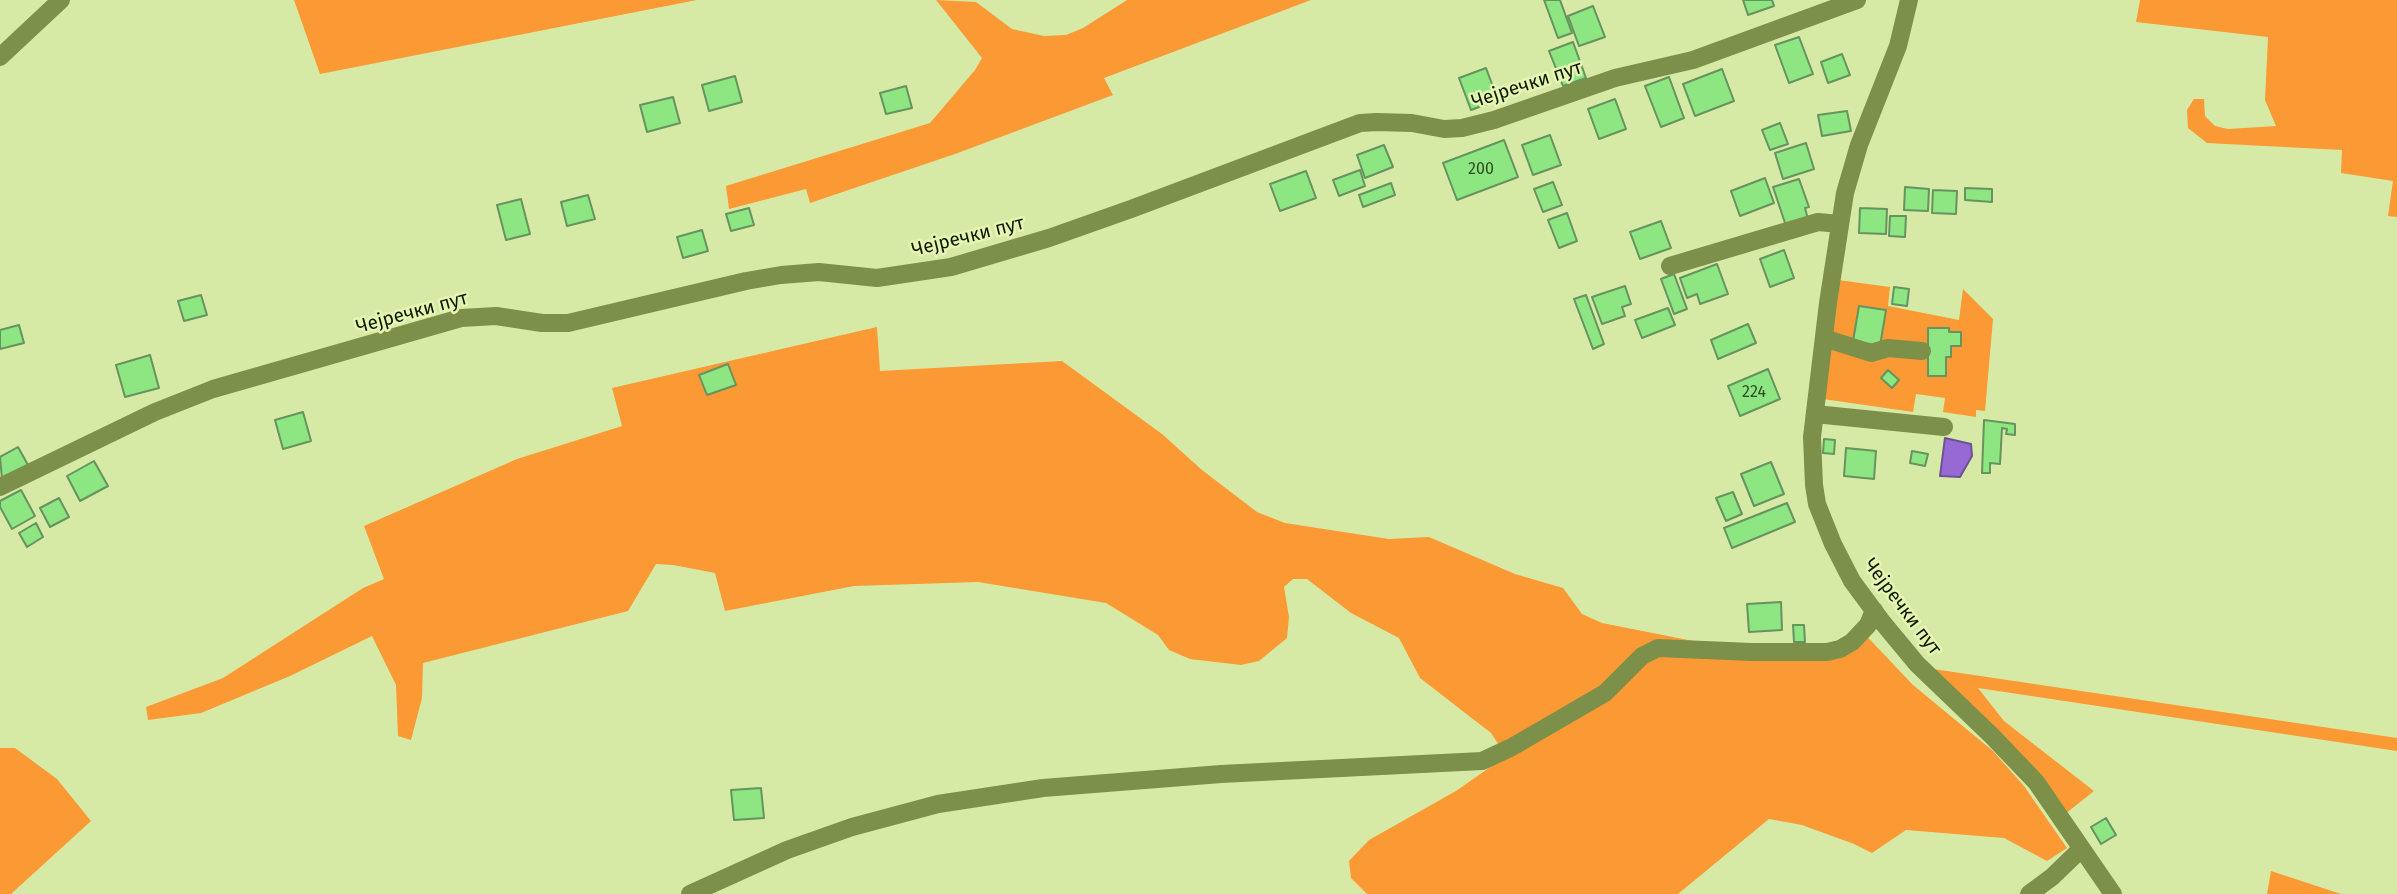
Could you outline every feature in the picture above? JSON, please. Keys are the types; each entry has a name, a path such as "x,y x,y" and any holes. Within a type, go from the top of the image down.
{"street":[{"path":"0,57 61,0"},
{"name":"Чејречки пут","path":"0,487 155,412 213,389 461,318 496,316 542,323 568,323 781,275 819,272 877,278 951,267 1049,238 1360,124 1404,123 1444,129 1462,128 1494,120 1615,78 1693,60 1857,0"},
{"name":"Чејречки пут","path":"1909,0 1898,46 1858,145 1844,193 1812,437 1814,485 1823,523 1852,581 1917,664 2036,782 2113,894"},
{"path":"1670,266 1818,222 1840,224"},
{"path":"1824,338 1871,353 1888,348 1922,351"},
{"path":"1815,414 1944,427"},
{"path":"690,894 787,850 852,827 938,804 1043,788 1221,774 1482,761 1520,743 1605,693 1642,656 1658,648 1827,652 1852,642 1868,625 1874,610"},
{"path":"2029,894 2052,877 2081,849"}],"shaded area":[{"path":"294,0 697,0 320,74"},
{"path":"936,0 976,2 1012,29 1044,36 1066,35 1083,28 1127,0 1311,0 1104,78 1113,95 955,154 810,203 806,189 729,209 726,186 930,123 982,58"},
{"path":"2140,0 2397,0 2397,217 2388,216 2393,181 2341,173 2342,150 2207,143 2188,128 2187,110 2194,99 2204,99 2205,116 2215,126 2228,129 2276,126 2265,100 2268,37 2136,22"},
{"path":"1838,280 1890,287 1888,306 1959,320 1963,289 1993,319 1985,411 1976,410 1976,417 1943,412 1945,398 1916,394 1913,412 1823,399","holes":["1860,306 1886,310 1853,341","1949,328 1949,332 1961,332 1961,346 1951,346 1951,357 1946,357 1946,376 1928,376 1928,329"]},
{"path":"877,327 880,371 1062,361 1162,434 1202,470 1257,512 1285,523 1389,539 1429,537 1515,574 1563,588 1582,614 1602,623 1693,641 1754,646 1835,644 1858,627 1913,685 1993,751 2024,786 2067,848 2047,861 2004,838 1906,830 1872,853 1802,825 1769,819 1678,894 1367,894 1351,878 1349,861 1369,840 1456,791 1506,756 1491,733 1420,678 1399,638 1351,613 1307,579 1293,579 1284,587 1289,617 1287,638 1259,661 1241,665 1190,659 1169,650 1158,635 1106,603 978,582 854,586 725,611 715,573 656,564 628,611 423,663 422,698 411,740 398,736 396,685 372,636 290,676 201,713 148,720 146,707 223,678 363,588 384,579 364,526 517,459 622,426 612,388"},
{"path":"1945,438 1971,444 1972,456 1960,477 1940,476"},
{"path":"1920,667 2397,738 2397,751 1978,688 2004,721 2094,791 2060,818"},
{"path":"0,748 15,748 57,779 91,821 11,894 0,894"},
{"path":"2271,871 2341,894 2267,894"}],"building":[{"path":"1544,0 1560,0 1572,33 1558,38"},
{"path":"1743,0 1772,0 1774,6 1748,15"},
{"path":"1593,6 1605,37 1579,46 1568,16"},
{"path":"1799,37 1813,74 1789,83 1775,45"},
{"path":"1573,42 1586,78 1563,86 1549,51"},
{"path":"1842,54 1850,75 1828,83 1821,62"},
{"path":"1486,68 1498,100 1471,110 1459,78"},
{"path":"1722,69 1734,101 1695,116 1683,84"},
{"path":"735,76 742,102 709,111 702,85"},
{"path":"1669,77 1684,118 1661,127 1645,86"},
{"path":"906,86 912,108 886,114 880,93"},
{"path":"673,97 680,123 647,132 640,105"},
{"path":"1615,99 1626,129 1599,139 1588,109"},
{"path":"1847,111 1851,131 1822,136 1818,115"},
{"path":"1780,123 1788,144 1770,150 1762,130"},
{"path":"1550,135 1561,165 1533,175 1522,145"},
{"path":"1504,140 1518,177 1457,200 1443,163"},
{"path":"1806,143 1814,169 1783,179 1775,153"},
{"path":"1384,145 1393,167 1365,178 1357,155"},
{"path":"1360,170 1365,186 1339,196 1333,180"},
{"path":"1306,171 1316,198 1280,211 1270,184"},
{"path":"1765,178 1774,203 1740,216 1731,191"},
{"path":"1799,179 1809,207 1805,208 1808,219 1786,226 1773,187"},
{"path":"1553,182 1562,205 1543,212 1534,189"},
{"path":"1391,183 1395,195 1363,207 1359,195"},
{"path":"1905,187 1929,189 1928,211 1904,210"},
{"path":"1965,188 1992,189 1992,202 1965,200"},
{"path":"1933,190 1957,191 1956,214 1932,213"},
{"path":"588,195 595,219 567,226 561,202"},
{"path":"521,199 530,234 506,240 497,205"},
{"path":"749,208 754,225 731,231 726,214"},
{"path":"1860,208 1887,209 1886,234 1859,233"},
{"path":"1567,213 1577,241 1559,248 1548,220"},
{"path":"1890,216 1906,216 1905,237 1889,236"},
{"path":"1661,221 1671,248 1640,259 1630,232"},
{"path":"702,230 708,251 683,258 677,237"},
{"path":"1784,250 1794,278 1770,287 1760,259"},
{"path":"1717,264 1728,294 1700,304 1697,294 1687,298 1680,278"},
{"path":"1674,274 1687,309 1674,314 1661,279"},
{"path":"1625,286 1631,304 1622,307 1625,316 1602,324 1592,297"},
{"path":"1894,287 1909,289 1907,306 1892,304"},
{"path":"201,295 207,315 184,321 178,301"},
{"path":"1586,295 1604,344 1593,349 1574,299"},
{"path":"1859,306 1886,310 1880,346 1853,341"},
{"path":"1668,308 1675,325 1642,338 1635,320"},
{"path":"1748,324 1756,343 1718,359 1711,340"},
{"path":"19,325 24,343 0,349 0,330"},
{"path":"1928,328 1949,328 1949,332 1961,332 1961,346 1951,346 1951,357 1946,357 1946,376 1928,376"},
{"path":"150,355 159,388 125,397 116,365"},
{"path":"728,364 736,385 707,395 699,375"},
{"path":"1768,369 1780,399 1740,416 1728,386"},
{"path":"1888,370 1899,380 1892,388 1881,378"},
{"path":"303,412 311,441 283,449 275,420"},
{"path":"1984,420 2015,424 2015,435 2006,434 2007,429 2002,428 2000,464 1990,463 1990,473 1982,473"},
{"path":"1824,439 1835,440 1834,454 1823,453"},
{"path":"18,447 28,465 2,479 0,457"},
{"path":"1846,448 1876,451 1874,479 1844,476"},
{"path":"1912,451 1928,454 1925,466 1910,463"},
{"path":"94,461 108,486 80,501 67,476"},
{"path":"1771,462 1784,494 1754,506 1741,474"},
{"path":"21,490 35,516 12,529 0,507 0,501"},
{"path":"1733,492 1742,514 1726,521 1716,498"},
{"path":"59,498 69,517 50,527 40,508"},
{"path":"1787,503 1795,522 1732,548 1724,528"},
{"path":"36,523 43,537 27,547 19,533"},
{"path":"1781,602 1782,630 1749,632 1747,604"},
{"path":"1793,625 1804,625 1805,642 1794,642"},
{"path":"761,788 764,818 734,820 731,790"},
{"path":"2106,818 2116,835 2101,844 2091,827"}]}
